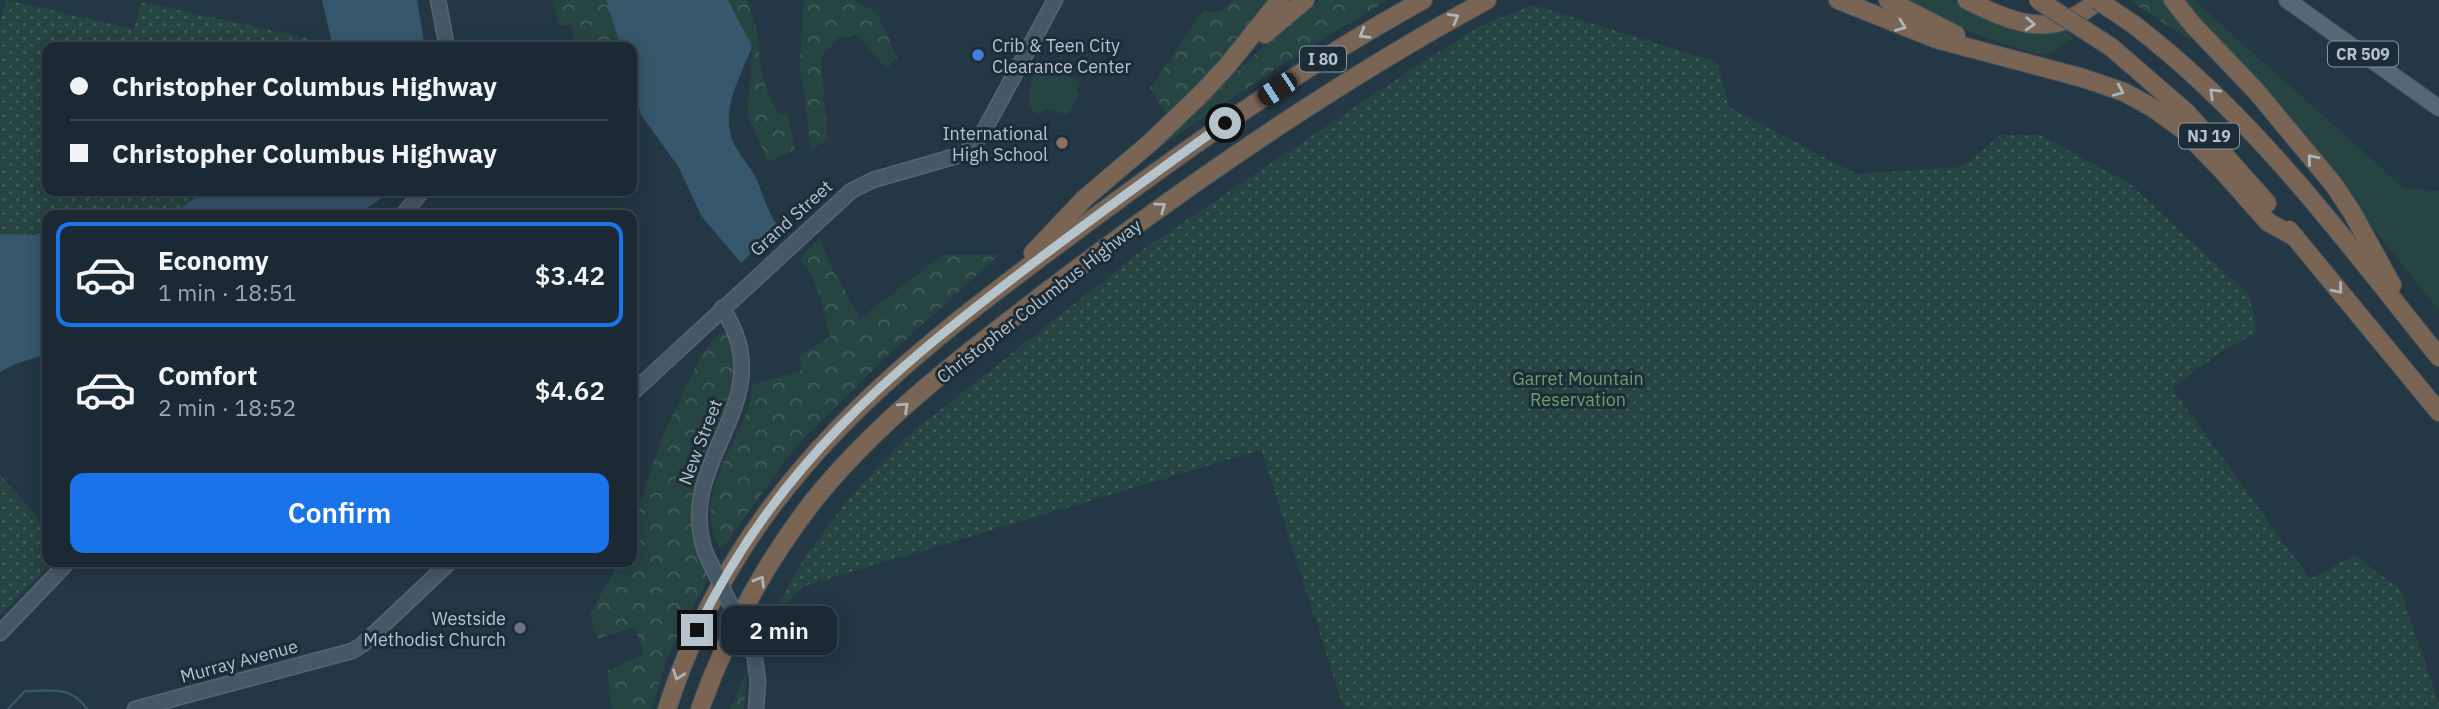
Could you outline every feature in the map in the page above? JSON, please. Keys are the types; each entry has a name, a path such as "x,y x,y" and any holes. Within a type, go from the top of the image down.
{"highway":[{"path":"990,296 1084,199 1151,142 1202,93 1280,0"},
{"path":"1228,65 1305,0"},
{"name":"Christopher Columbus Highway","path":"667,709 683,662 713,598 745,543 774,501 814,453 863,402 990,296 1225,123 1328,56 1423,0"},
{"name":"Christopher Columbus Highway","path":"700,709 738,620 786,539 837,473 895,415 1023,310 1196,182 1329,92 1488,0"},
{"path":"1838,0 1936,39 2111,87 2153,108 2194,141 2268,222 2295,237"},
{"path":"1888,0 1970,42 2041,68"},
{"path":"1967,0 2007,19 2033,25 2069,19 2097,0"},
{"name":"NJ 19","path":"2038,0 2111,47 2186,112 2230,159 2439,412"},
{"name":"NJ 19","path":"2097,0 2133,24 2183,64 2256,135 2300,185 2439,357"},
{"path":"2174,0 2193,26 2256,91 2334,185 2353,214 2415,327"}],"main road":[{"name":"CR 509","path":"2287,0 2439,108"}],"street":[{"path":"438,0 446,42"},
{"name":"Grand Street","path":"637,388 851,191 873,180 960,155 972,148 1055,0"},
{"path":"407,210 418,196"},
{"name":"New Street","path":"722,308 737,339 742,380 736,406 699,497 699,530 706,554 754,653 758,681 756,709"},
{"path":"0,633 63,567"},
{"name":"Murray Avenue","path":"135,709 352,651 362,645 445,567"}],"green space":[{"path":"6,0 134,29 141,2 325,42 42,42 42,196 199,196 178,210 42,210 42,235 0,234 0,23"},
{"path":"552,0 606,0 619,42 574,42 572,25 559,25"},
{"path":"728,0 746,0 756,28 762,74 768,94 779,114 787,114 795,150 768,162 748,116 752,47"},
{"path":"804,0 854,0 877,13 897,57 887,69 857,35 838,38 821,58 828,140 811,149 800,64"},
{"path":"1232,0 1268,0 1236,44 1167,115 1150,88 1204,10 1220,11"},
{"path":"1319,0 1388,0 1293,57 1144,158 1280,31"},
{"path":"1904,0 1953,0 2020,30 2058,25 2075,38 2043,56 1972,32"},
{"path":"2129,0 2166,0 2188,30 2192,42"},
{"path":"2184,0 2194,0 2404,188 2439,191 2439,311 2362,214 2356,202 2233,53 2191,12"},
{"name":"Garret Mountain Reservation","path":"1533,5 1717,62 1729,107 1856,174 1961,167 2001,135 2040,135 2129,183 2249,295 2257,332 2218,354 2172,388 2310,579 2354,555 2400,589 2439,709 1344,709 1261,450 804,586 768,622 806,555 847,501 905,438 1146,247 1480,26"},
{"path":"1041,63 1081,82 1076,91 1080,94 1068,115 1047,109 1037,115 1028,104 1031,80"},
{"path":"820,238 832,269 861,318 942,255 1000,254 883,360 797,445 721,550 713,533 711,500 721,468 746,412 753,384 802,370 799,355 830,337 816,286 799,259"},
{"path":"719,333 729,333 734,349 736,384 693,495 695,541 710,575 666,660 652,709 612,709 607,671 644,654 635,627 597,639 590,614 616,567 637,567 637,513 662,437 700,358"},
{"path":"0,475 42,522 42,567 48,567 0,615"},
{"path":"748,667 744,709 730,709 731,708"}],"water":[{"path":"322,0 417,0 424,42 332,42"},
{"path":"606,0 728,0 752,47 733,96 730,134 756,178 769,211 779,227 741,263 702,217 678,166 641,115 637,100 637,42 619,42"},
{"path":"199,196 385,196 364,210 178,210"},
{"path":"0,234 42,235 42,356 0,372"}],"waterway":[{"path":"8,709 25,691 52,690 74,696 87,709"}],"place":[{"name":"Crib & Teen City Clearance Center","path":"978,55"},
{"name":"International High School","path":"1062,143"},
{"name":"Westside Methodist Church","path":"520,628"}],"route":[{"path":"697,630 730,567 765,512 838,426 920,352 994,293 1225,123"}]}
